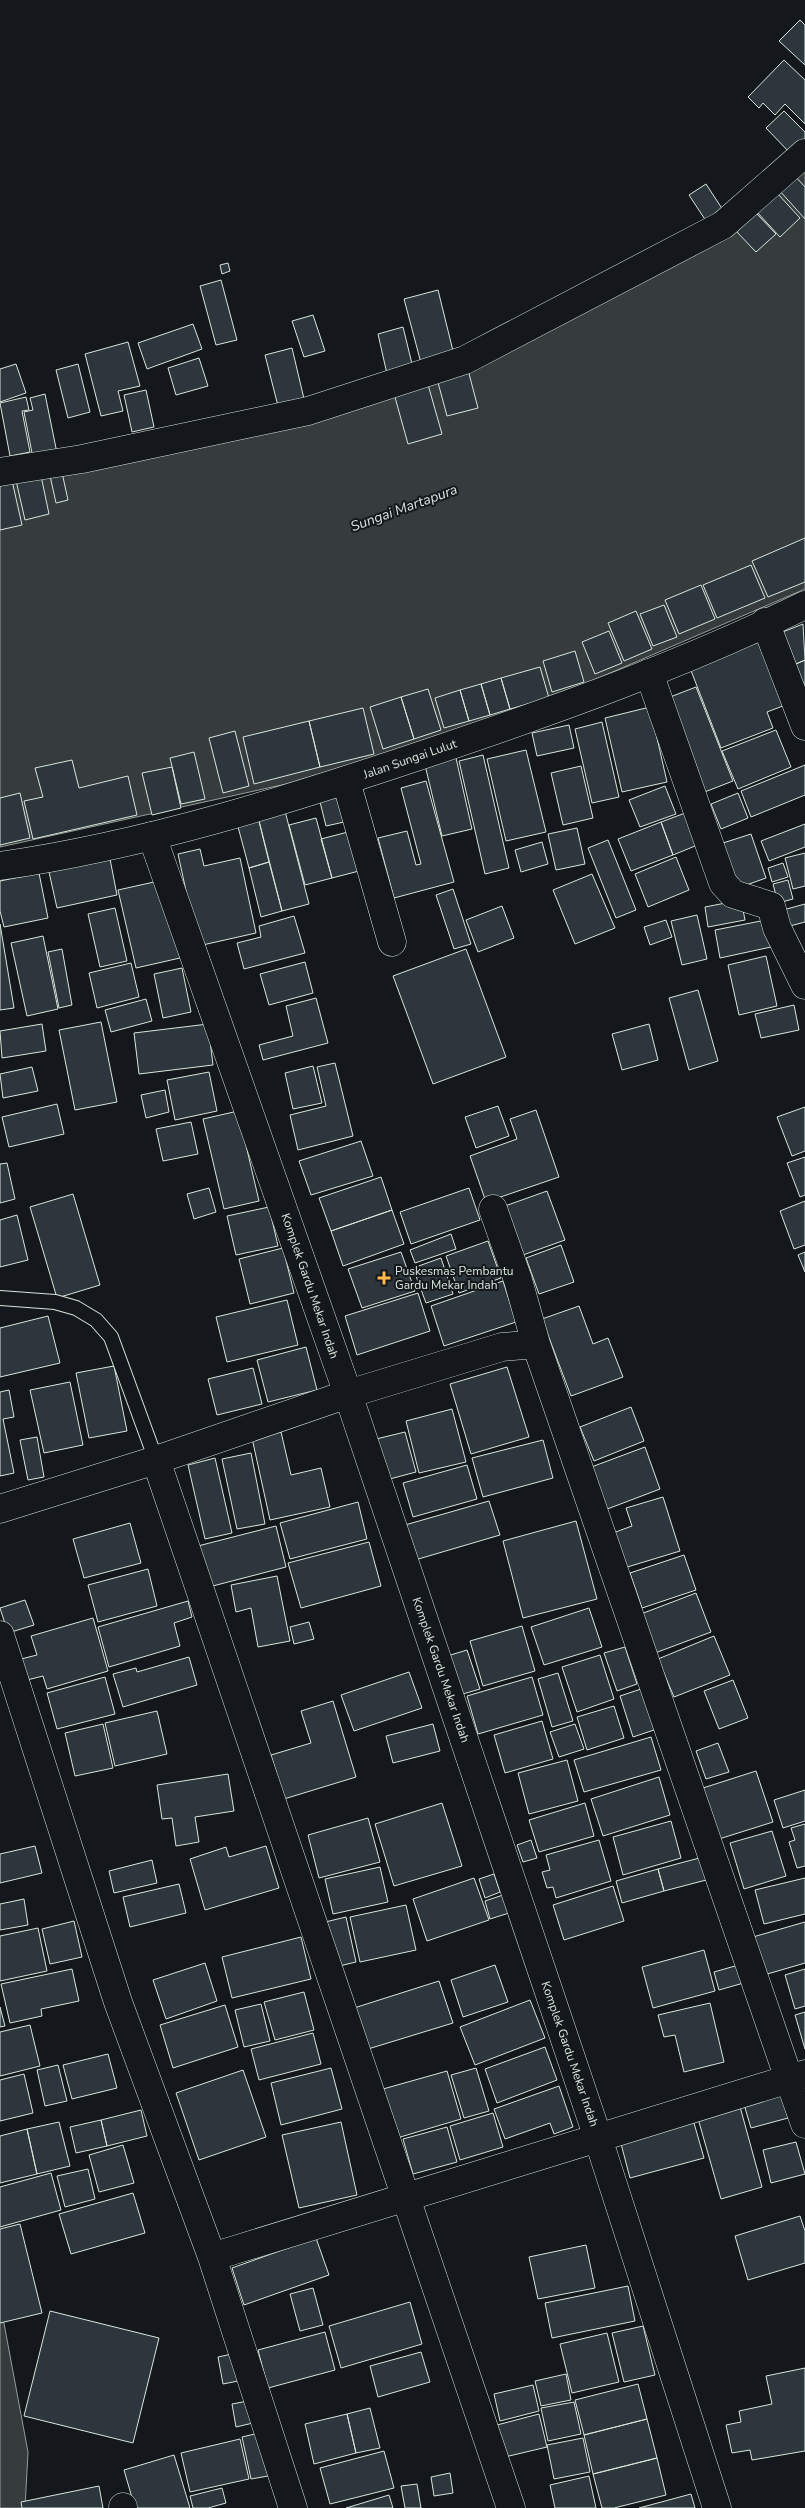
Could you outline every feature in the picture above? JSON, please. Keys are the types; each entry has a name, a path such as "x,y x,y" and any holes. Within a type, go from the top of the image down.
{"street":[{"path":"0,472 82,459 308,411 465,360 723,225 805,153"},
{"name":"Jalan Sungai Lulut","path":"0,866 65,856 152,836 346,780 568,706 805,605"},
{"path":"765,622 805,726"},
{"path":"649,673 723,883 733,894 771,906 777,928 805,985"},
{"path":"346,780 392,942"},
{"name":"Komplek Gardu Mekar Indah","path":"152,836 348,1394 598,2138 717,2508"},
{"path":"493,1209 518,1280 536,1344 797,2076 805,2124"},
{"path":"0,1509 156,1460 348,1394 502,1347 536,1344"},
{"path":"156,1460 511,2508"},
{"path":"0,1635 118,2002 212,2257 293,2508"},
{"path":"212,2257 404,2196 797,2076"}],"lane":[{"path":"0,1298 55,1302 76,1308 96,1320 111,1337 156,1460"}],"water":[{"name":"Sungai Martapura","path":"805,165 805,589 508,717 286,784 0,847 0,480 391,392"},
{"path":"0,2302 28,2452 25,2508 0,2508"}],"building":[{"path":"800,20 805,25 805,65 779,41"},
{"path":"784,60 805,80 805,124 785,104 775,115 763,103 759,108 748,97"},
{"path":"784,111 805,132 805,139 790,153 766,128"},
{"path":"795,176 805,187 805,219 779,190"},
{"path":"706,184 723,210 706,221 689,195"},
{"path":"777,193 800,218 780,237 757,212"},
{"path":"756,213 776,234 756,252 736,231"},
{"path":"228,263 230,271 222,274 220,265"},
{"path":"221,280 237,340 216,345 200,286"},
{"path":"438,290 454,355 421,363 404,299"},
{"path":"313,315 325,351 304,357 292,321"},
{"path":"193,324 202,349 147,369 138,343"},
{"path":"403,327 413,368 387,374 378,334"},
{"path":"128,342 140,386 118,391 123,411 101,416 85,354"},
{"path":"292,348 305,403 279,410 265,355"},
{"path":"199,358 208,386 176,395 168,368"},
{"path":"16,364 26,393 0,402 0,369"},
{"path":"78,364 90,412 68,418 56,370"},
{"path":"467,366 478,408 447,416 436,375"},
{"path":"427,381 442,434 408,444 393,390"},
{"path":"146,390 154,427 132,432 124,395"},
{"path":"45,394 58,458 34,463 24,412 33,410 30,398"},
{"path":"26,397 29,410 22,411 30,452 10,456 0,403"},
{"path":"61,468 68,500 56,503 49,471"},
{"path":"40,471 49,514 25,520 15,476"},
{"path":"11,476 22,525 0,530 0,479"},
{"path":"805,538 805,582 768,597 752,561"},
{"path":"751,565 765,598 717,618 703,585"},
{"path":"701,585 715,619 679,634 665,600"},
{"path":"664,605 677,637 653,646 640,614"},
{"path":"636,611 652,649 624,661 608,623"},
{"path":"803,624 805,660 789,667 775,635"},
{"path":"609,631 622,663 595,674 582,642"},
{"path":"764,640 788,704 767,712 773,728 721,748 690,668"},
{"path":"575,651 584,682 552,692 543,661"},
{"path":"805,660 805,704 789,667"},
{"path":"540,667 549,698 510,709 501,678"},
{"path":"501,678 510,709 490,715 481,684"},
{"path":"481,684 490,715 469,721 460,690"},
{"path":"696,687 733,781 702,793 665,699"},
{"path":"428,689 441,730 414,739 401,697"},
{"path":"460,690 469,721 444,728 435,698"},
{"path":"401,697 414,739 383,749 370,707"},
{"path":"650,707 667,782 622,792 605,718"},
{"path":"363,708 374,754 320,767 309,721"},
{"path":"309,721 320,767 254,784 243,737"},
{"path":"602,722 619,797 592,803 575,729"},
{"path":"569,725 574,748 537,756 532,733"},
{"path":"776,730 791,767 738,789 722,751"},
{"path":"235,731 249,786 223,793 209,738"},
{"path":"526,750 546,832 506,841 487,759"},
{"path":"194,752 205,799 181,804 170,758"},
{"path":"483,755 509,868 485,874 459,761"},
{"path":"456,758 472,829 442,836 425,765"},
{"path":"72,760 79,788 128,776 137,815 33,839 24,801 43,797 35,768"},
{"path":"805,765 805,795 751,817 741,791"},
{"path":"581,766 593,818 563,825 551,773"},
{"path":"172,767 181,808 152,815 142,773"},
{"path":"426,781 454,882 394,898 378,838 407,831 416,865 421,864 401,788"},
{"path":"665,786 676,814 640,827 629,800"},
{"path":"20,793 30,838 0,845 0,798"},
{"path":"738,793 748,818 721,829 711,804"},
{"path":"338,797 344,822 326,826 320,802"},
{"path":"285,811 309,904 282,911 258,817"},
{"path":"688,812 700,844 673,855 661,822"},
{"path":"258,817 269,862 249,868 237,823"},
{"path":"316,818 332,878 305,885 289,825"},
{"path":"661,822 673,855 631,871 618,839"},
{"path":"805,824 805,847 769,861 761,841"},
{"path":"577,828 585,864 556,870 548,834"},
{"path":"348,832 359,871 332,878 321,839"},
{"path":"751,834 766,878 738,888 723,843"},
{"path":"608,840 636,910 616,918 588,848"},
{"path":"542,842 548,864 521,872 515,850"},
{"path":"200,849 204,866 240,858 256,933 198,946 178,854"},
{"path":"805,853 805,886 793,889 785,858"},
{"path":"676,857 689,890 648,907 635,874"},
{"path":"110,859 117,895 57,908 49,872"},
{"path":"269,862 282,911 261,917 249,868"},
{"path":"783,863 788,877 772,882 768,868"},
{"path":"39,873 48,918 4,927 0,911 0,881"},
{"path":"592,874 615,928 575,944 553,890"},
{"path":"163,880 180,958 136,968 118,890"},
{"path":"788,880 793,899 778,903 773,884"},
{"path":"453,889 471,944 454,949 436,895"},
{"path":"741,900 745,920 708,927 705,907"},
{"path":"805,904 805,922 786,927 783,910"},
{"path":"502,906 514,938 478,952 466,920"},
{"path":"115,908 127,961 100,967 88,914"},
{"path":"697,915 707,959 682,965 671,921"},
{"path":"294,916 305,953 244,969 237,943 261,937 259,926"},
{"path":"666,920 672,937 650,945 644,927"},
{"path":"766,920 771,947 720,958 715,930"},
{"path":"0,924 14,1008 0,1010"},
{"path":"43,936 58,1009 27,1016 11,943"},
{"path":"62,949 72,1005 59,1008 48,952"},
{"path":"466,949 506,1057 433,1084 393,976"},
{"path":"766,956 777,1006 739,1015 728,965"},
{"path":"305,962 313,993 269,1005 260,974"},
{"path":"131,963 139,997 97,1008 89,973"},
{"path":"182,968 191,1012 163,1018 154,974"},
{"path":"698,990 718,1061 689,1070 669,998"},
{"path":"316,998 328,1043 263,1060 259,1045 293,1036 286,1006"},
{"path":"146,999 152,1021 111,1032 105,1010"},
{"path":"794,1005 799,1030 761,1038 755,1014"},
{"path":"101,1022 117,1102 75,1110 59,1030"},
{"path":"42,1024 46,1051 2,1058 0,1031"},
{"path":"208,1024 213,1065 139,1074 134,1033"},
{"path":"649,1024 658,1060 622,1070 612,1034"},
{"path":"335,1063 353,1136 298,1150 290,1115 326,1106 317,1067"},
{"path":"313,1066 322,1103 293,1109 285,1073"},
{"path":"32,1067 38,1091 3,1098 0,1074"},
{"path":"209,1072 217,1111 175,1120 167,1080"},
{"path":"165,1090 169,1112 146,1118 141,1095"},
{"path":"57,1104 64,1134 9,1147 2,1117"},
{"path":"498,1106 509,1136 476,1148 465,1117"},
{"path":"805,1107 805,1151 792,1156 777,1117"},
{"path":"536,1110 559,1177 486,1202 470,1156 517,1139 510,1119"},
{"path":"238,1111 259,1201 224,1209 203,1119"},
{"path":"191,1122 198,1154 163,1161 156,1129"},
{"path":"361,1141 373,1176 311,1195 299,1161"},
{"path":"805,1157 805,1195 800,1197 787,1163"},
{"path":"7,1163 15,1199 0,1203 0,1164"},
{"path":"381,1177 392,1210 331,1231 319,1198"},
{"path":"209,1188 216,1212 194,1219 187,1194"},
{"path":"469,1188 480,1220 411,1244 400,1212"},
{"path":"547,1191 565,1240 523,1255 505,1206"},
{"path":"73,1194 100,1285 57,1298 30,1207"},
{"path":"805,1201 805,1245 794,1249 780,1211"},
{"path":"269,1207 278,1246 236,1255 227,1216"},
{"path":"392,1210 404,1244 343,1266 331,1231"},
{"path":"17,1215 28,1260 0,1267 0,1220"},
{"path":"451,1234 456,1249 415,1263 410,1250"},
{"path":"488,1241 501,1278 459,1293 446,1256"},
{"path":"561,1245 574,1282 539,1294 526,1258"},
{"path":"283,1248 294,1293 250,1304 239,1259"},
{"path":"401,1252 415,1291 362,1308 348,1269"},
{"path":"805,1252 805,1272 798,1255"},
{"path":"441,1258 453,1294 426,1303 413,1268"},
{"path":"503,1281 516,1322 444,1346 431,1306"},
{"path":"418,1293 430,1331 357,1355 345,1316"},
{"path":"287,1300 298,1345 227,1362 216,1317"},
{"path":"579,1306 593,1344 608,1338 623,1377 571,1396 542,1319"},
{"path":"48,1316 60,1363 0,1377 0,1328"},
{"path":"306,1347 317,1390 268,1402 257,1360"},
{"path":"114,1366 127,1431 89,1438 76,1373"},
{"path":"507,1367 529,1437 471,1454 450,1384"},
{"path":"253,1368 262,1404 217,1415 208,1379"},
{"path":"70,1382 83,1445 44,1453 30,1390"},
{"path":"9,1390 14,1417 3,1419 14,1473 0,1476 0,1392"},
{"path":"631,1407 644,1441 594,1461 580,1427"},
{"path":"452,1409 466,1462 419,1473 406,1421"},
{"path":"281,1432 291,1475 321,1468 330,1507 270,1520 252,1438"},
{"path":"405,1432 416,1472 386,1480 376,1439"},
{"path":"37,1437 44,1477 28,1480 20,1440"},
{"path":"543,1440 553,1478 483,1497 472,1458"},
{"path":"645,1447 660,1489 602,1511 586,1469"},
{"path":"251,1453 265,1524 237,1529 222,1459"},
{"path":"215,1458 232,1533 205,1539 188,1465"},
{"path":"467,1465 477,1499 413,1517 403,1483"},
{"path":"663,1497 680,1551 624,1568 613,1533 632,1526 626,1508"},
{"path":"489,1501 500,1535 415,1560 405,1525"},
{"path":"358,1502 367,1539 290,1559 280,1523"},
{"path":"576,1521 597,1599 523,1618 503,1541"},
{"path":"130,1523 141,1563 84,1578 73,1539"},
{"path":"276,1526 286,1567 205,1588 194,1547"},
{"path":"369,1542 381,1586 301,1608 288,1563"},
{"path":"684,1555 696,1590 642,1608 630,1573"},
{"path":"148,1569 157,1606 98,1622 88,1585"},
{"path":"277,1576 290,1641 258,1647 251,1608 236,1612 231,1585"},
{"path":"696,1593 711,1632 655,1653 641,1614"},
{"path":"25,1600 34,1625 8,1633 0,1608"},
{"path":"188,1601 192,1617 174,1623 180,1646 109,1667 98,1627"},
{"path":"589,1608 602,1647 544,1665 531,1627"},
{"path":"93,1618 108,1671 47,1689 43,1676 23,1681 17,1660 37,1655 31,1636"},
{"path":"309,1622 314,1639 294,1644 290,1627"},
{"path":"522,1626 535,1671 483,1686 470,1641"},
{"path":"714,1636 730,1675 674,1697 658,1659"},
{"path":"625,1647 637,1684 617,1691 604,1653"},
{"path":"467,1650 480,1689 456,1696 444,1657"},
{"path":"600,1655 614,1699 577,1712 562,1667"},
{"path":"189,1657 197,1685 123,1707 113,1674 136,1668 137,1672"},
{"path":"409,1672 422,1708 354,1731 341,1695"},
{"path":"558,1673 573,1721 552,1727 538,1679"},
{"path":"105,1677 115,1714 57,1729 47,1693"},
{"path":"532,1677 543,1715 478,1734 467,1696"},
{"path":"733,1680 748,1718 719,1729 704,1691"},
{"path":"644,1688 657,1729 633,1737 620,1696"},
{"path":"333,1701 356,1777 284,1799 271,1755 311,1743 301,1711"},
{"path":"614,1706 624,1738 587,1750 577,1717"},
{"path":"157,1711 167,1754 115,1766 105,1723"},
{"path":"542,1721 553,1759 505,1773 494,1735"},
{"path":"103,1724 113,1768 75,1776 65,1733"},
{"path":"433,1724 440,1751 393,1763 386,1736"},
{"path":"575,1724 584,1749 559,1757 550,1732"},
{"path":"651,1737 661,1770 584,1792 574,1760"},
{"path":"718,1743 729,1772 706,1779 696,1751"},
{"path":"567,1760 578,1801 529,1814 518,1773"},
{"path":"756,1771 773,1822 719,1839 703,1788"},
{"path":"228,1774 234,1811 195,1817 199,1842 176,1846 172,1818 162,1819 157,1785"},
{"path":"659,1777 670,1815 603,1836 591,1799"},
{"path":"805,1790 805,1821 783,1828 774,1800"},
{"path":"442,1803 462,1866 394,1886 375,1824"},
{"path":"585,1803 594,1836 539,1852 529,1820"},
{"path":"368,1818 380,1862 319,1878 308,1835"},
{"path":"671,1821 681,1858 623,1875 613,1837"},
{"path":"805,1824 805,1866 797,1868 789,1842 795,1840 791,1828"},
{"path":"772,1831 786,1876 744,1889 730,1843"},
{"path":"531,1840 537,1858 523,1862 517,1845"},
{"path":"599,1840 611,1881 556,1898 553,1887 547,1888 542,1872 550,1870 546,1855"},
{"path":"35,1846 42,1873 0,1883 0,1854"},
{"path":"266,1846 279,1888 205,1910 190,1859 226,1847 229,1857"},
{"path":"703,1857 710,1879 664,1891 658,1869"},
{"path":"152,1860 157,1883 114,1893 109,1871"},
{"path":"380,1867 388,1902 333,1914 325,1879"},
{"path":"658,1869 664,1891 622,1903 616,1881"},
{"path":"494,1874 500,1892 485,1898 479,1879"},
{"path":"474,1878 489,1920 427,1941 413,1899"},
{"path":"805,1878 805,1914 764,1924 755,1890"},
{"path":"179,1884 186,1913 130,1927 123,1897"},
{"path":"613,1886 624,1921 564,1940 553,1905"},
{"path":"503,1895 509,1913 490,1919 485,1901"},
{"path":"24,1899 28,1925 0,1930 0,1904"},
{"path":"406,1905 416,1950 360,1962 350,1917"},
{"path":"346,1917 356,1962 331,1968 321,1923"},
{"path":"74,1921 82,1957 50,1964 42,1929"},
{"path":"805,1922 805,1963 764,1975 753,1937"},
{"path":"38,1928 47,1971 0,1981 0,1936"},
{"path":"301,1937 311,1979 232,1998 222,1957"},
{"path":"704,1950 715,1991 653,2008 642,1967"},
{"path":"205,1963 217,2001 166,2019 153,1980"},
{"path":"742,1964 747,1982 719,1990 714,1972"},
{"path":"495,1965 508,2002 463,2017 451,1980"},
{"path":"72,1969 79,2001 41,2009 42,2016 10,2023 1,1984"},
{"path":"805,1969 805,2006 795,2009 785,1975"},
{"path":"439,1981 453,2023 368,2049 354,2008"},
{"path":"304,1992 314,2030 275,2040 264,2002"},
{"path":"530,2000 545,2038 475,2065 460,2027"},
{"path":"710,2003 724,2062 684,2072 675,2035 664,2037 658,2015"},
{"path":"261,2004 270,2041 244,2047 235,2010"},
{"path":"225,2005 238,2047 173,2068 160,2025"},
{"path":"0,2007 5,2026 0,2027"},
{"path":"805,2012 805,2049 795,2015"},
{"path":"30,2025 40,2066 0,2076 0,2032"},
{"path":"313,2033 321,2064 259,2080 251,2049"},
{"path":"545,2047 557,2080 497,2103 485,2069"},
{"path":"108,2054 117,2088 72,2099 63,2065"},
{"path":"58,2065 67,2101 45,2106 37,2070"},
{"path":"331,2068 342,2109 281,2125 271,2083"},
{"path":"476,2068 489,2111 464,2118 451,2075"},
{"path":"243,2070 266,2137 199,2160 176,2093"},
{"path":"447,2071 461,2119 397,2138 383,2089"},
{"path":"24,2074 33,2113 0,2121 0,2080"},
{"path":"559,2086 573,2127 554,2134 550,2123 505,2139 494,2109"},
{"path":"780,2091 788,2118 751,2128 743,2101"},
{"path":"739,2103 762,2187 721,2199 697,2115"},
{"path":"141,2110 147,2136 107,2146 101,2120"},
{"path":"493,2113 503,2147 460,2160 450,2126"},
{"path":"692,2116 704,2158 630,2178 619,2136"},
{"path":"101,2120 107,2146 76,2153 70,2127"},
{"path":"59,2122 70,2166 37,2174 27,2129"},
{"path":"341,2122 357,2195 299,2208 282,2135"},
{"path":"447,2127 457,2162 413,2174 403,2139"},
{"path":"27,2129 37,2174 0,2183 0,2136"},
{"path":"796,2142 805,2174 771,2183 763,2150"},
{"path":"123,2145 134,2183 99,2192 89,2155"},
{"path":"88,2169 95,2199 65,2207 57,2176"},
{"path":"51,2173 61,2210 0,2227 0,2187"},
{"path":"133,2193 145,2233 71,2254 59,2214"},
{"path":"800,2216 805,2231 805,2263 748,2280 735,2236"},
{"path":"20,2224 42,2313 0,2323 0,2229"},
{"path":"316,2238 329,2275 244,2305 232,2268"},
{"path":"586,2245 595,2288 538,2299 529,2257"},
{"path":"628,2286 635,2321 552,2338 545,2303"},
{"path":"313,2288 323,2325 300,2331 290,2294"},
{"path":"410,2302 422,2344 341,2368 329,2326"},
{"path":"50,2311 159,2338 133,2443 24,2416"},
{"path":"643,2326 655,2375 624,2382 612,2333"},
{"path":"325,2332 335,2370 268,2388 258,2350"},
{"path":"607,2333 619,2382 572,2393 560,2344"},
{"path":"421,2352 430,2382 378,2397 370,2366"},
{"path":"232,2354 238,2381 223,2384 218,2357"},
{"path":"805,2368 805,2451 752,2460 750,2450 732,2453 726,2425 741,2422 739,2411 772,2404 766,2376"},
{"path":"566,2374 571,2400 541,2406 535,2381"},
{"path":"638,2384 647,2419 584,2435 575,2400"},
{"path":"533,2385 539,2411 500,2421 494,2394"},
{"path":"248,2401 253,2423 236,2427 232,2404"},
{"path":"574,2402 581,2434 548,2441 541,2408"},
{"path":"370,2408 380,2448 356,2453 347,2414"},
{"path":"347,2414 356,2453 314,2464 305,2424"},
{"path":"539,2414 547,2447 505,2457 497,2425"},
{"path":"647,2419 657,2458 593,2474 584,2435"},
{"path":"259,2433 268,2476 251,2479 242,2437"},
{"path":"583,2438 590,2472 554,2479 547,2445"},
{"path":"240,2439 249,2479 190,2492 181,2453"},
{"path":"384,2451 394,2488 330,2504 320,2468"},
{"path":"174,2455 190,2508 135,2508 124,2470"},
{"path":"657,2458 666,2495 614,2508 602,2508 593,2474"},
{"path":"450,2473 453,2493 434,2496 431,2477"},
{"path":"589,2476 596,2508 555,2508 550,2485"},
{"path":"417,2484 421,2508 405,2508 401,2486"},
{"path":"99,2486 103,2508 22,2508 21,2502"},
{"path":"222,2488 226,2503 208,2508 193,2508 190,2496"},
{"path":"691,2494 695,2508 639,2508"},
{"path":"389,2495 393,2508 346,2508"}],"place":[{"name":"Puskesmas Pembantu Gardu Mekar Indah","path":"384,1278"}]}
